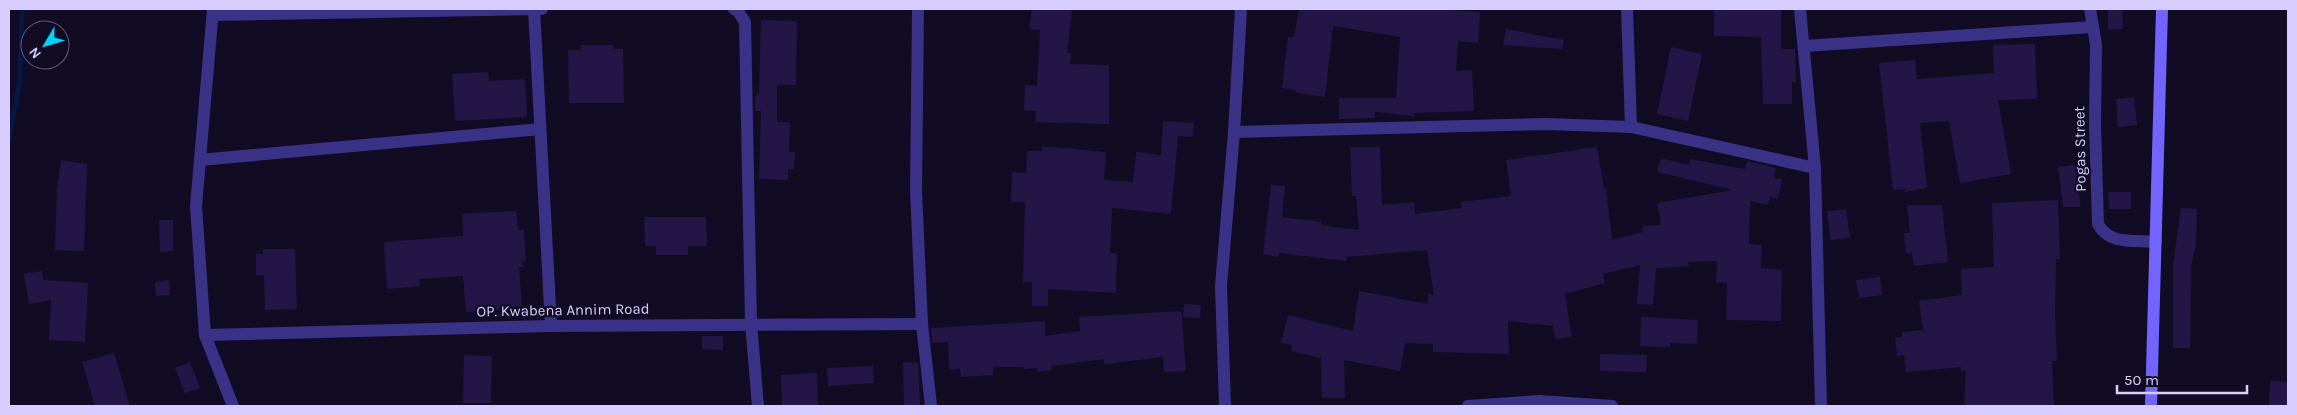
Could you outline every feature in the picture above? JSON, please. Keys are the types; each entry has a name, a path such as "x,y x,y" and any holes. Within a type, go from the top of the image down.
{"street":[{"path":"534,9 551,326"},
{"path":"233,406 205,335 196,206 213,12 542,9"},
{"path":"734,9 737,10 745,22 752,324 758,406"},
{"path":"918,9 916,191 922,324 930,406"},
{"path":"1225,406 1221,286 1234,132 1241,9"},
{"path":"1627,9 1631,127"},
{"path":"1800,9 1815,168 1821,406"},
{"name":"Pogas Street","path":"2090,9 2096,46 2095,124 2098,224 2103,233 2110,239 2156,242"},
{"path":"2151,406 2162,9"},
{"path":"1804,46 2092,27"},
{"path":"1234,132 1546,124 1631,127 1815,168"},
{"path":"200,160 540,129"},
{"name":"OP. Kwabena Annim Road","path":"205,335 551,326 922,324"},
{"path":"1468,406 1539,401 1612,406"}],"building":[{"path":"1032,9 1072,9 1067,53 1071,53 1070,64 1109,65 1109,124 1035,122 1036,111 1024,110 1025,85 1037,86 1040,30 1029,29"},
{"path":"1299,9 1428,9 1480,12 1478,43 1458,41 1456,71 1472,70 1474,111 1414,113 1414,116 1375,112 1375,118 1339,119 1339,98 1396,98 1400,37 1333,26 1325,97 1296,93 1296,90 1282,88 1288,37 1294,37"},
{"path":"1714,9 1781,9 1781,49 1795,49 1796,82 1792,82 1792,104 1763,104 1761,37 1714,36"},
{"path":"2108,9 2122,9 2123,29 2108,30"},
{"path":"761,20 797,21 796,85 777,85 777,122 790,122 789,152 795,152 794,170 788,169 788,180 759,179 761,111 755,111 755,95 759,95"},
{"path":"1506,29 1564,40 1562,49 1503,45"},
{"path":"2035,44 2037,99 1998,100 2011,174 1960,183 1949,121 1920,123 1927,188 1905,192 1905,189 1893,190 1879,63 1915,60 1917,79 1994,73 1993,45"},
{"path":"581,45 613,45 613,49 623,49 624,103 569,103 568,50 581,50"},
{"path":"1671,47 1702,54 1688,121 1657,114"},
{"path":"488,72 489,81 525,79 527,117 455,121 452,74"},
{"path":"2134,97 2137,125 2118,127 2116,99"},
{"path":"1163,121 1194,123 1193,137 1178,136 1171,214 1112,208 1110,253 1117,253 1116,293 1048,289 1048,306 1032,306 1032,282 1023,282 1025,202 1011,202 1012,172 1026,173 1027,151 1042,151 1042,146 1106,152 1104,180 1133,182 1136,152 1161,155"},
{"path":"1350,147 1380,147 1382,205 1414,202 1415,214 1462,208 1461,202 1511,196 1506,160 1597,147 1604,189 1606,188 1612,240 1643,232 1643,226 1661,225 1657,203 1733,190 1657,172 1661,158 1689,165 1690,159 1745,169 1747,161 1776,168 1774,178 1782,179 1778,199 1770,197 1768,205 1750,201 1749,244 1762,245 1761,268 1782,270 1781,321 1726,320 1727,283 1716,282 1717,261 1688,262 1689,266 1656,268 1653,305 1637,304 1640,265 1603,274 1605,283 1565,294 1572,337 1555,339 1553,326 1508,321 1509,354 1433,352 1433,344 1405,343 1400,371 1344,360 1345,398 1322,398 1321,358 1291,351 1292,345 1281,343 1288,315 1353,331 1359,291 1428,304 1428,294 1434,295 1427,250 1346,257 1346,261 1279,253 1278,257 1263,254 1271,185 1285,186 1282,217 1321,222 1321,225 1359,230 1356,196 1352,196"},
{"path":"61,160 87,164 84,251 55,250 57,189"},
{"path":"2075,165 2081,207 2063,207 2058,167"},
{"path":"2108,192 2131,192 2131,209 2109,209"},
{"path":"2058,200 2060,259 2056,259 2055,314 2057,361 2052,361 2054,406 1964,406 1966,371 1961,371 1961,367 1906,372 1904,355 1897,356 1895,338 1902,337 1902,332 1923,330 1919,301 1962,295 1961,269 1994,267 1992,203"},
{"path":"1907,205 1942,205 1948,262 1914,266 1912,253 1906,253 1904,233 1910,233"},
{"path":"2181,208 2197,209 2196,244 2191,266 2190,348 2173,348 2173,265"},
{"path":"1846,209 1850,238 1830,240 1827,211"},
{"path":"516,211 518,230 524,230 526,261 522,261 523,267 519,267 522,308 466,312 463,276 419,279 420,286 387,289 384,242 463,236 462,214"},
{"path":"644,217 706,217 707,246 688,246 688,255 656,255 656,246 645,246"},
{"path":"159,220 173,220 173,251 160,252"},
{"path":"263,249 295,249 297,309 265,310 264,275 256,276 256,254 263,254"},
{"path":"42,271 43,280 88,283 85,342 49,340 51,300 29,304 24,274"},
{"path":"1880,277 1882,295 1859,298 1856,280"},
{"path":"169,280 170,295 156,296 155,282"},
{"path":"1184,304 1201,305 1200,318 1183,317"},
{"path":"1181,311 1186,371 1164,372 1163,357 1104,364 1104,359 1051,366 1052,370 1038,372 1037,368 993,367 993,375 961,377 960,369 949,370 948,342 932,343 931,328 1045,321 1045,336 1080,331 1079,317"},
{"path":"1641,317 1698,320 1697,344 1670,343 1670,347 1640,346"},
{"path":"702,336 723,336 723,350 702,349"},
{"path":"114,353 130,406 95,406 82,362"},
{"path":"1600,354 1647,355 1646,372 1600,371"},
{"path":"464,355 492,356 491,403 463,403"},
{"path":"190,362 200,388 185,393 175,368"},
{"path":"903,362 918,363 920,406 904,406"},
{"path":"873,366 874,383 828,386 827,368"},
{"path":"817,373 818,406 782,406 781,375"},
{"path":"2270,381 2288,382 2288,406 2269,406"}],"waterway":[{"path":"9,140 20,79 22,9"}]}
